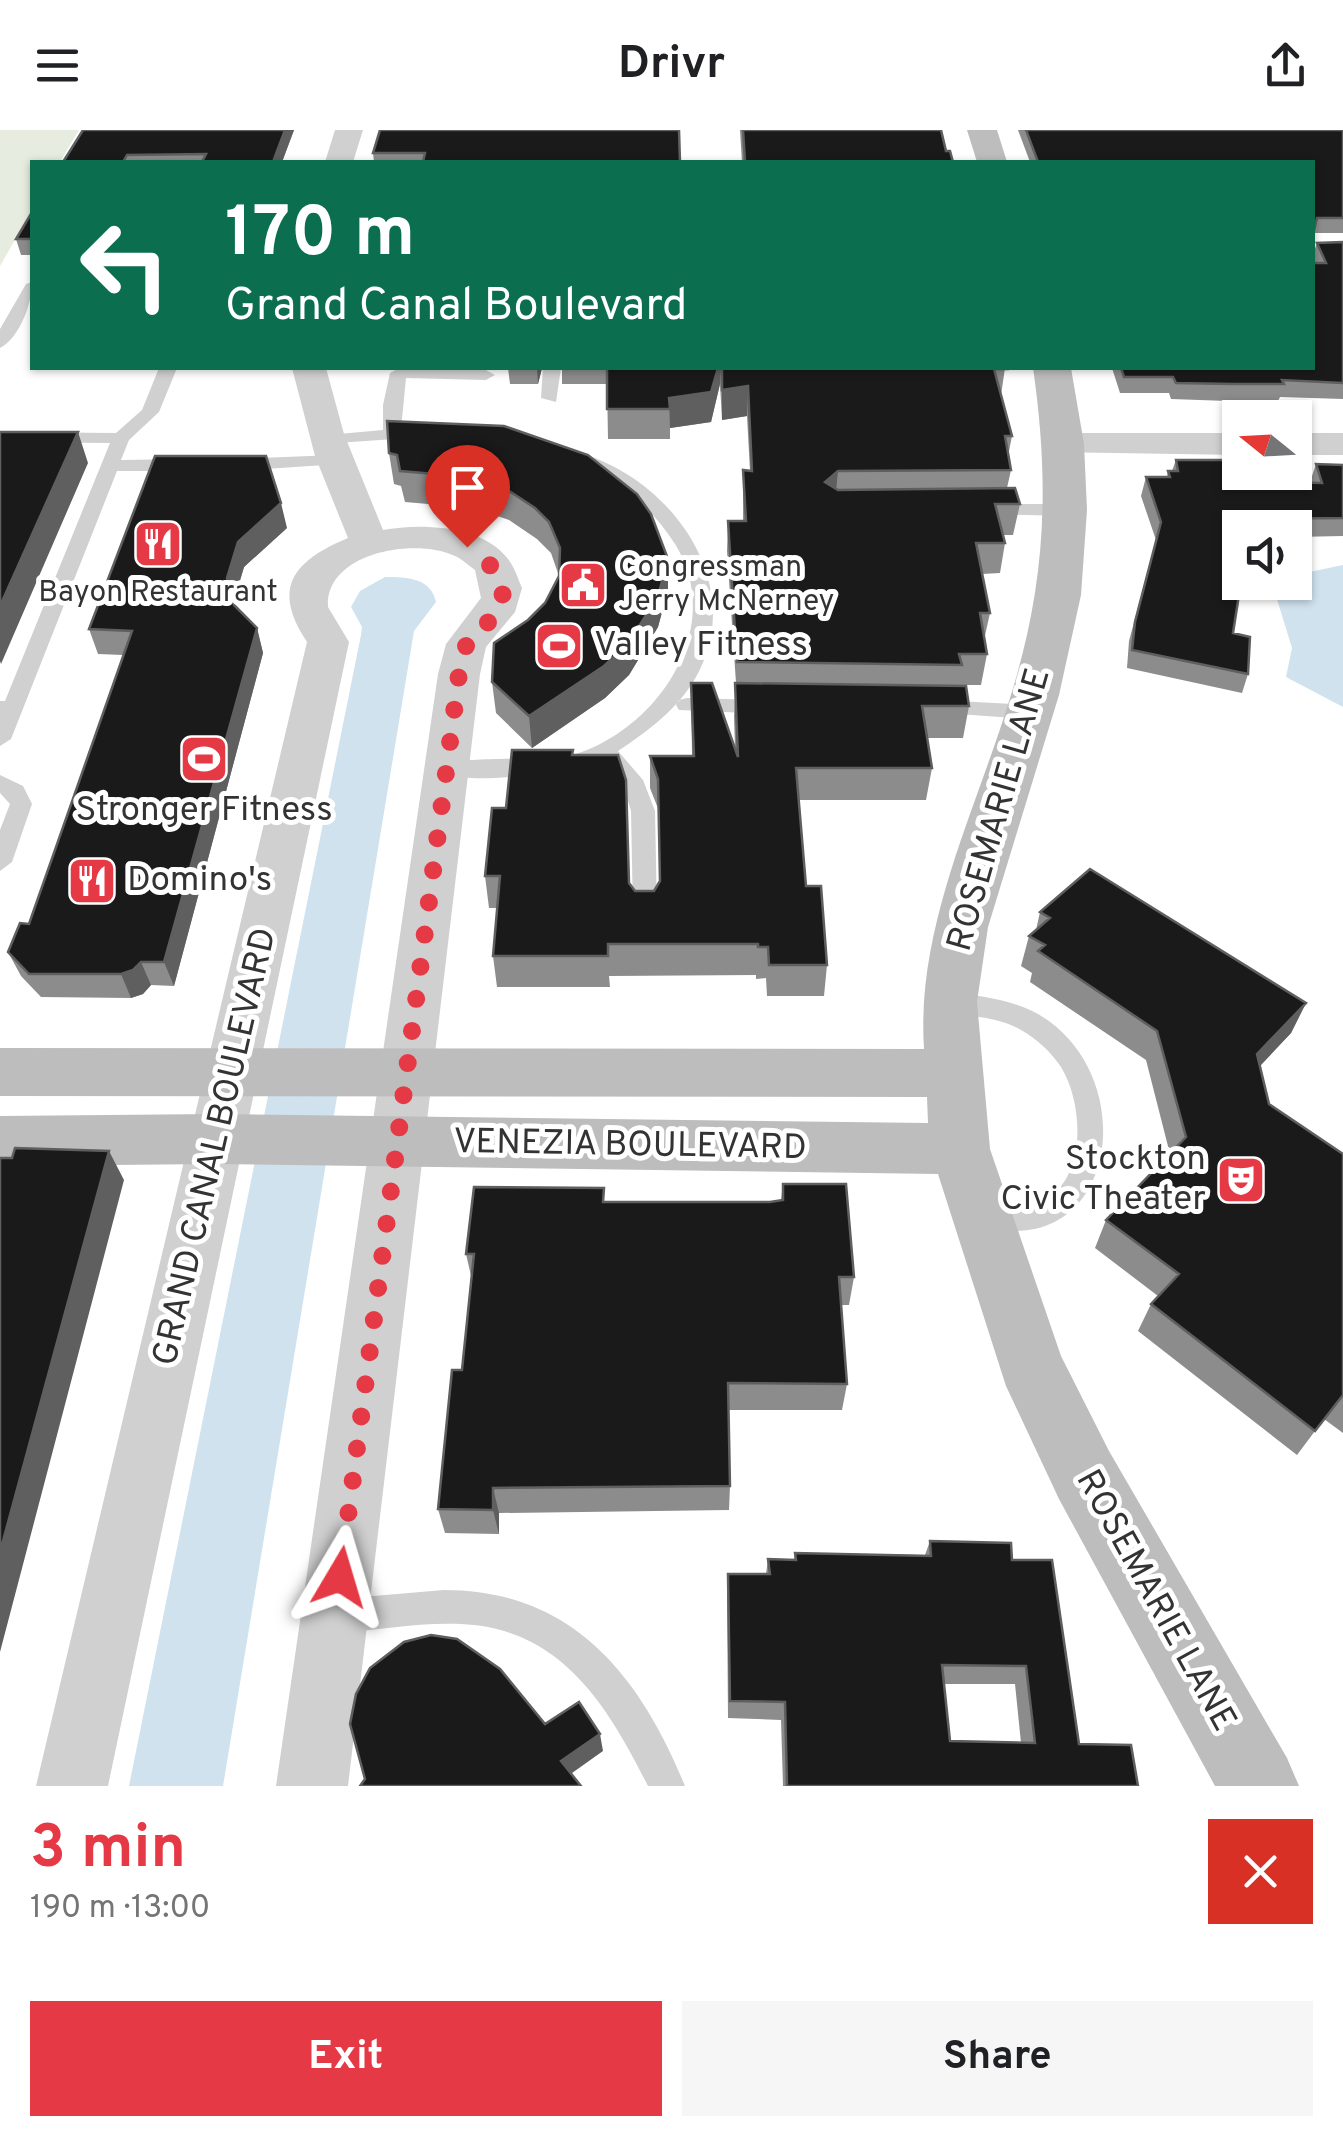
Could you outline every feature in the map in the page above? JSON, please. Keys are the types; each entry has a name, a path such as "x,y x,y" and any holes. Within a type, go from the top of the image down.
{"street":[{"path":"340,160 349,130"},
{"path":"982,130 991,160"},
{"path":"309,370 317,413 368,540 417,537 467,547 486,559 500,579 502,602 466,645 446,769 312,1786"},
{"name":"ROSEMARIE LANE","path":"1052,370 1064,444 1066,510 1059,595 1030,712 961,928 949,1002 960,1150 1030,1364 1084,1475 1258,1786"},
{"path":"1064,444 1222,444"},
{"path":"1312,444 1343,444"},
{"name":"GRAND CANAL BOULEVARD","path":"63,1784 216,1139 328,642 311,617 307,599 319,574 368,540"},
{"name":"VENEZIA BOULEVARD","path":"0,1072 954,1073"},
{"name":"VENEZIA BOULEVARD","path":"0,1142 216,1139 960,1150"}],"lane":[{"path":"0,343 30,290"},
{"path":"0,739 6,708 121,438 150,412 167,370"},
{"path":"550,398 552,370"},
{"path":"392,434 392,406 399,373 486,375"},
{"path":"109,466 212,465 330,450 392,434 443,433"},
{"path":"0,437 121,438"},
{"path":"446,769 561,764 605,750 668,704 684,682 705,626 698,570 671,520 640,490 605,469 552,450"},
{"path":"972,510 1066,510"},
{"path":"668,704 786,707"},
{"path":"905,707 1030,712"},
{"path":"605,750 636,786 643,811 646,914"},
{"path":"0,783 15,792 22,804 0,862"},
{"path":"949,1002 1011,1010 1058,1043 1084,1088 1092,1146 1077,1191 1040,1216 979,1213"},
{"path":"335,1617 473,1607 547,1626 590,1661 629,1711 666,1786"}],"shaded area":[{"path":"0,130 79,130 61,160 30,160 30,214 0,266"}],"water":[{"path":"1343,565 1343,707 1286,677 1292,648 1277,600 1312,600 1312,571"},
{"path":"385,577 423,584 436,602 414,631 223,1786 129,1786 361,635 362,627 351,607 360,591"}],"building":[{"path":"83,130 285,130 274,160 203,160 206,154 64,160"},
{"path":"380,130 679,130 680,160 423,160 425,153 373,153"},
{"path":"743,130 941,130 952,160 745,160"},
{"path":"1026,130 1343,130 1343,218 1317,218 1315,226 1315,160 1037,160"},
{"path":"30,215 30,239 16,239"},
{"path":"1343,242 1343,383 1176,383 1173,377 1124,377 1122,370 1315,370 1315,263 1326,263 1317,243"},
{"path":"607,370 717,370 711,392 669,398 670,409 607,409"},
{"path":"722,370 994,370 1012,436 1005,436 1011,470 838,471 825,482 838,490 1015,488 1020,504 995,504 1005,543 976,543 990,613 980,613 987,654 959,654 962,665 737,662 728,521 746,521 743,470 752,471 748,386 722,390"},
{"path":"387,421 504,426 588,455 637,494 651,514 668,559 658,596 628,644 604,666 529,716 492,682 494,643 545,603 559,576 560,548 549,522 506,489 470,477 400,471 397,455 389,453"},
{"path":"0,432 78,432 0,606"},
{"path":"155,456 266,456 281,503 238,542 227,578 234,605 257,628 164,962 141,962 121,974 29,974 8,952 20,923 29,924 132,631 89,629"},
{"path":"1176,460 1222,460 1222,490 1312,490 1312,483 1322,483 1316,464 1343,465 1343,518 1312,518 1312,510 1222,510 1222,600 1238,600 1233,633 1250,637 1248,674 1132,650 1135,622 1161,522 1146,477 1170,477 1168,471 1178,471"},
{"path":"691,683 712,683 738,757 735,683 966,686 969,706 922,706 932,768 796,768 806,886 821,886 827,965 769,965 768,947 758,944 608,944 608,956 493,956 500,876 485,876 492,808 506,808 512,750 618,755 626,780 629,883 635,891 654,891 660,881 658,779 650,756 694,756"},
{"name":"Stockton Civic Theater","path":"1090,869 1306,1003 1257,1054 1269,1104 1343,1154 1343,1395 1315,1431 1151,1304 1179,1274 1106,1220 1186,1137 1157,1031 1038,951 1045,945 1029,936 1050,918 1040,912"},
{"path":"15,1148 109,1151 0,1552 0,1158 12,1158"},
{"path":"783,1184 846,1184 854,1277 839,1277 847,1384 728,1383 730,1486 493,1488 493,1510 438,1509 452,1370 462,1370 474,1254 466,1254 474,1187 604,1188 603,1202 770,1202 783,1200"},
{"path":"930,1541 1011,1543 1012,1560 1052,1560 1079,1744 1131,1745 1138,1786 787,1786 785,1702 730,1701 728,1574 770,1574 768,1559 796,1560 795,1553 931,1556","holes":["942,1665 1026,1666 1035,1743 950,1741"]},
{"path":"431,1635 457,1639 500,1669 545,1724 579,1702 600,1734 561,1761 581,1786 360,1786 365,1779 350,1724 356,1694 370,1668 404,1642"}],"place":[{"name":"Bayon Restaurant","path":"158,544"},
{"name":"Congressman Jerry McNerney","path":"583,585"},
{"name":"Valley Fitness","path":"559,646"},
{"name":"Stronger Fitness","path":"204,759"},
{"name":"Domino's","path":"92,881"},
{"name":"Stockton Civic Theater","path":"1241,1180"}],"route":[{"path":"340,1577 459,674 466,645 502,602 500,579 486,559 467,547"}]}
